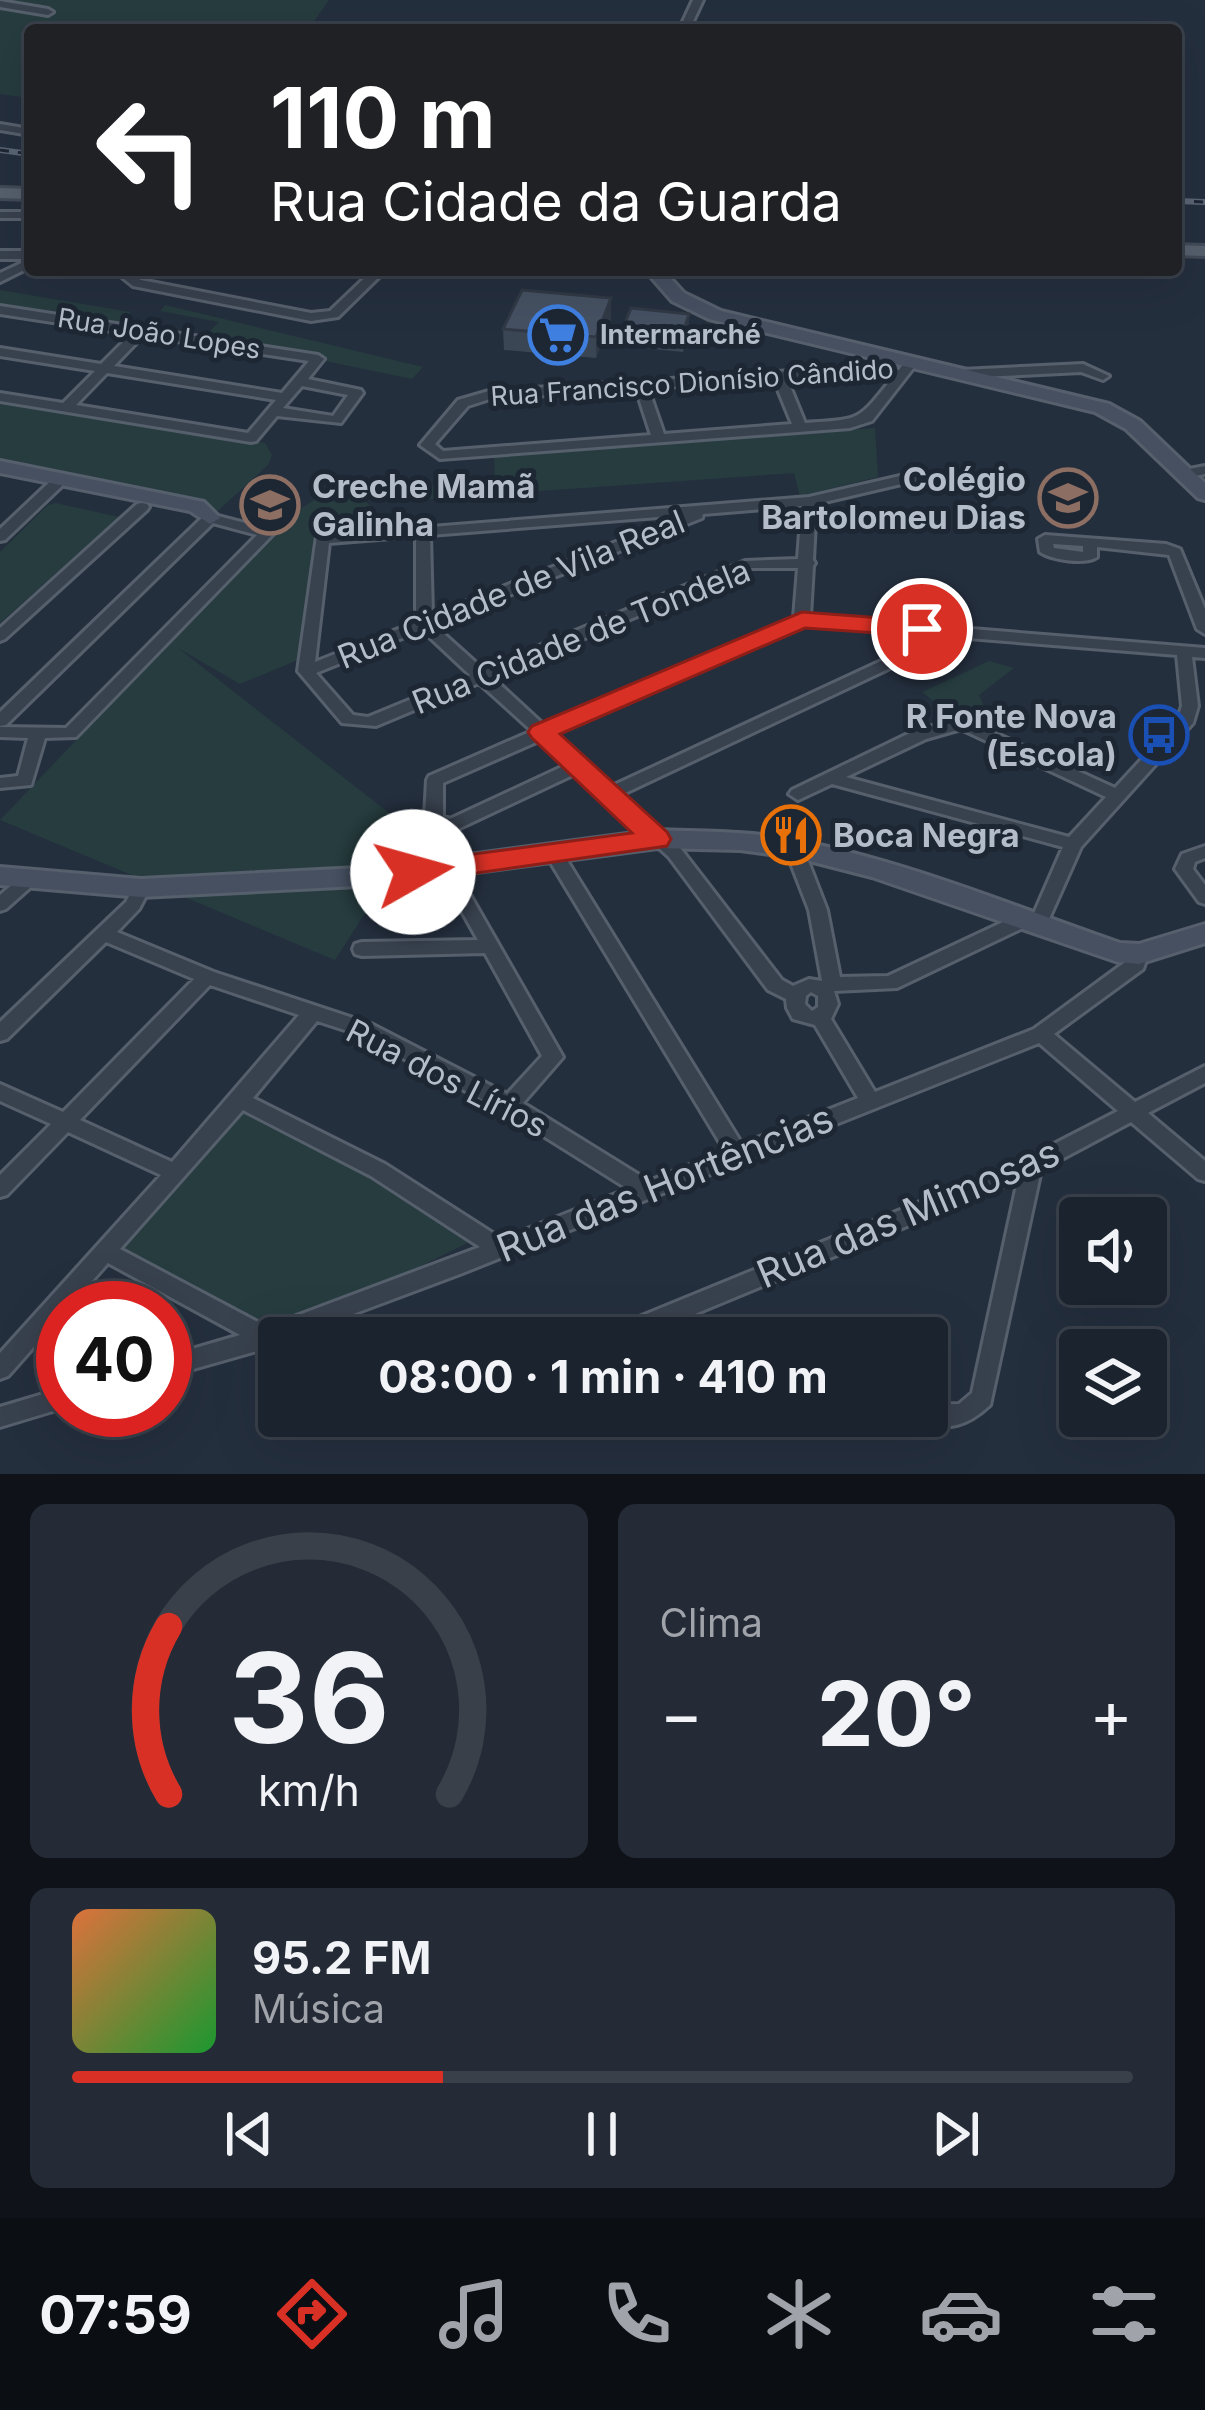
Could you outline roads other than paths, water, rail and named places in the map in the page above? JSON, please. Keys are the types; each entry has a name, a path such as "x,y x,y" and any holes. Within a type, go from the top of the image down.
{"street":[{"path":"0,4 48,12"},
{"path":"140,276 311,317 334,314 374,276"},
{"path":"659,276 678,297 716,315 907,368 996,377 1084,368 1103,376"},
{"name":"Rua João Lopes","path":"0,310 318,358 298,381"},
{"path":"66,408 141,331"},
{"path":"0,352 284,398"},
{"path":"641,386 659,439 868,418 907,368"},
{"name":"Rua Francisco Dionísio Cândido","path":"659,439 432,452 427,445 474,398 907,368"},
{"path":"779,376 800,428"},
{"path":"996,377 1120,416 1205,494"},
{"path":"0,397 251,438 273,411 298,381 356,393 336,420 273,411"},
{"path":"0,467 142,506 267,533 70,733 0,732"},
{"path":"1184,474 1205,470"},
{"path":"306,670 322,539 808,501 922,476"},
{"path":"0,478 197,506 210,518"},
{"path":"0,537 56,484"},
{"path":"802,620 808,501"},
{"path":"0,636 142,506"},
{"name":"Rua Cidade de Vila Real","path":"306,670 715,508"},
{"path":"4,712 210,518"},
{"path":"422,530 424,624 675,853 775,985 795,994"},
{"path":"1090,542 1173,549 1205,629"},
{"name":"Rua Cidade de Tondela","path":"306,670 357,724 749,564 808,563"},
{"path":"578,766 454,824 436,823 435,780 802,620 1205,653"},
{"path":"608,794 957,632"},
{"path":"870,1101 818,1016 800,1012 793,1004 795,994 803,989 890,983 1031,922 1073,844 1185,723 1190,706 1184,651"},
{"path":"798,794 920,735 962,723 1118,796"},
{"path":"0,783 25,782 38,735"},
{"path":"832,779 1073,844"},
{"path":"0,905 13,879 140,888 447,868 657,839 794,848 879,870 1118,952 1138,954 1205,933"},
{"path":"794,848 818,910 831,1006 818,1016"},
{"path":"1205,852 1188,858 1184,869 1205,898"},
{"path":"554,853 738,1155"},
{"path":"447,868 553,1057 509,1105"},
{"path":"0,1034 133,905 140,888"},
{"name":"Rua dos Lírios","path":"104,934 207,977 364,1029 509,1105 646,1190"},
{"path":"362,949 489,946"},
{"name":"Rua das Hortências","path":"328,1317 1042,1034 1136,964 1138,954"},
{"path":"0,1189 207,977"},
{"path":"0,1369 240,1100 310,1014"},
{"path":"1042,1034 1205,1173"},
{"name":"Rua das Mimosas","path":"665,1317 1032,1165 1205,1074"},
{"path":"0,1091 175,1172"},
{"path":"240,1100 378,1170 500,1249"},
{"path":"948,1414 974,1409 982,1398 1032,1165"},
{"path":"105,1251 258,1332"},
{"name":"Rua das Hortências","path":"192,1360 258,1343"},
{"path":"0,1417 36,1406"}],"railway":[{"path":"0,150 24,153"},
{"path":"1182,201 1205,202"}],"place":[{"name":"Intermarché","path":"558,335"},
{"name":"Colégio Bartolomeu Dias","path":"1068,498"},
{"name":"Creche Mamã Galinha","path":"270,505"},
{"name":"R Fonte Nova (Escola)","path":"1159,735"},
{"name":"Boca Negra","path":"791,835"}]}
